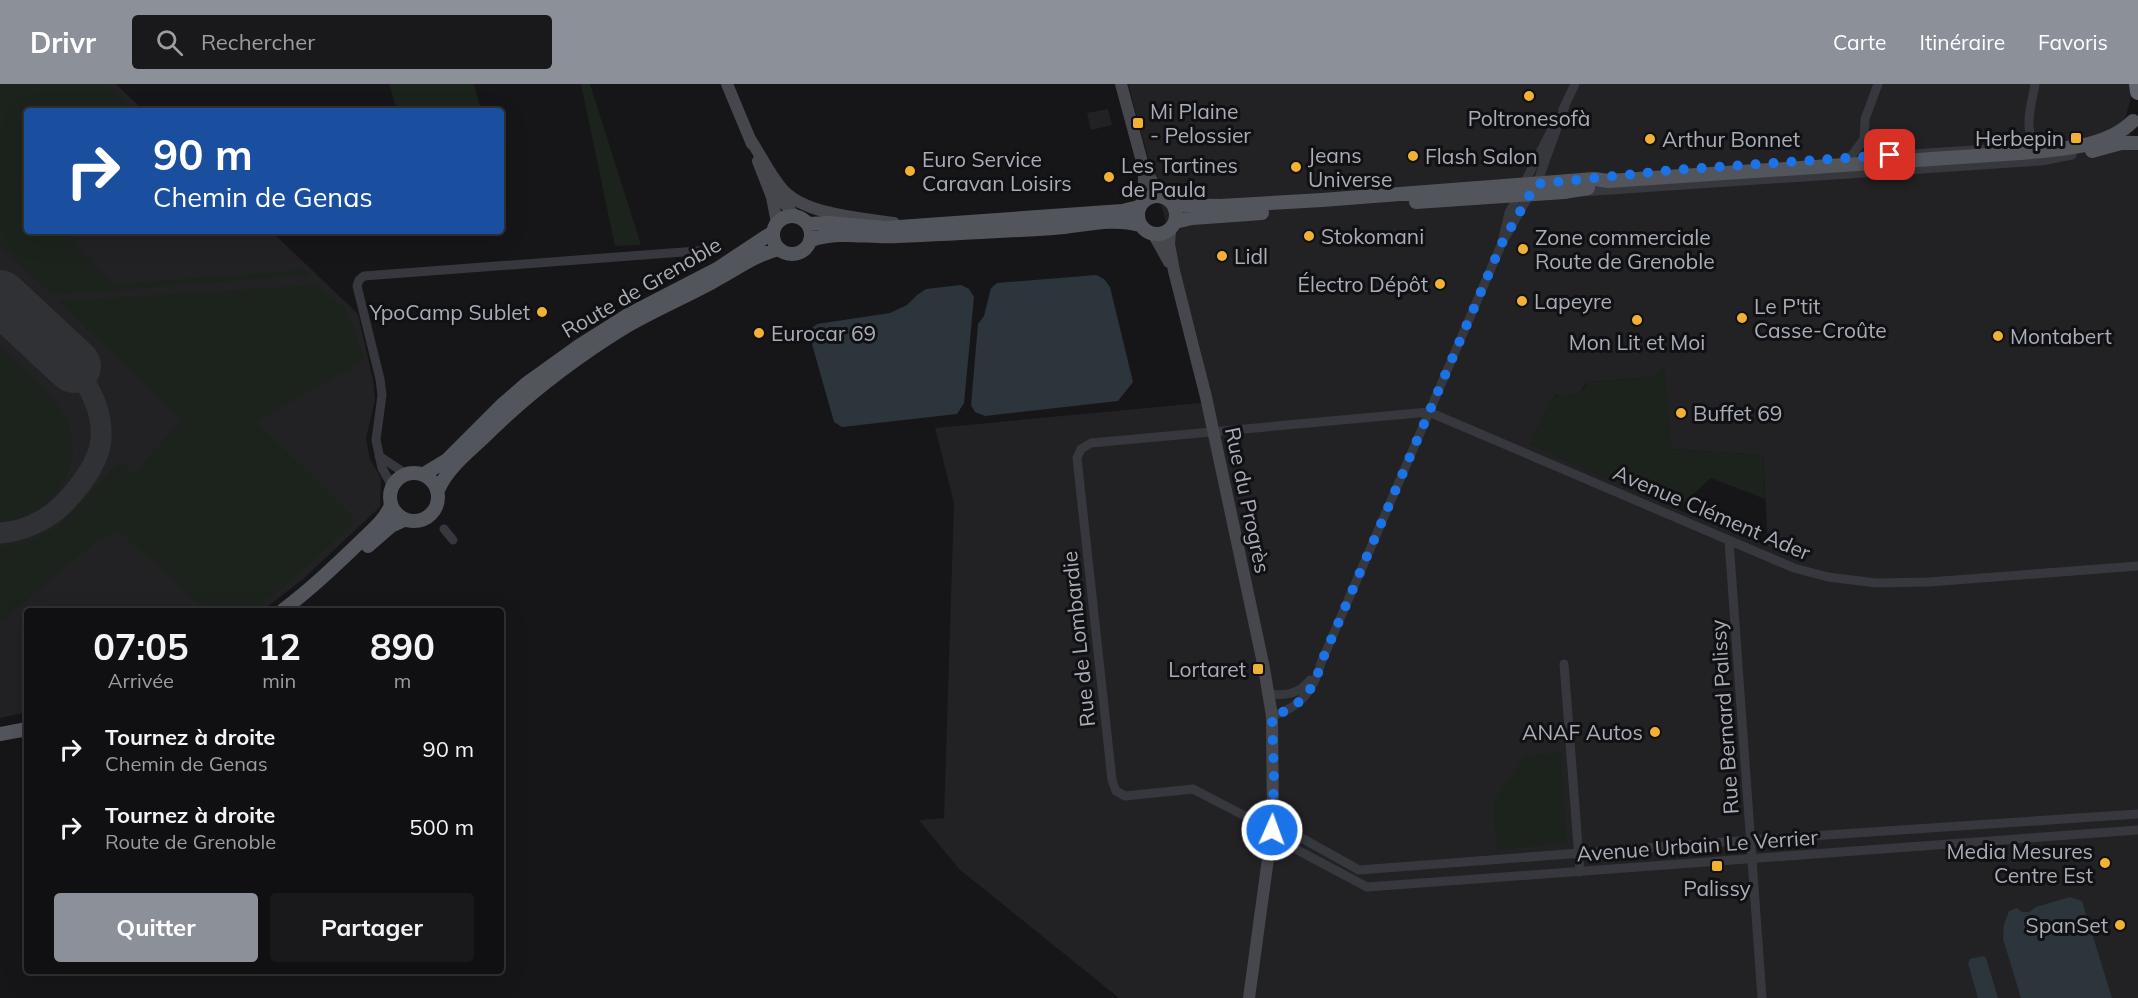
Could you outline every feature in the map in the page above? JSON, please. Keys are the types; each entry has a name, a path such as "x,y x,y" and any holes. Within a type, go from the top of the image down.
{"highway":[{"path":"2137,84 2138,92"}],"main road":[{"path":"727,84 772,197 775,227 773,238 779,249 789,254 801,253 809,245 811,228 804,219 794,215 784,203 750,139"},
{"path":"1121,84 1144,168 1162,197 1174,206 1220,206 1526,190 1564,192 1608,186 2069,152 2138,142 2133,129 2136,116"},
{"path":"1144,168 1142,204 1138,219 1140,225 1148,233 1160,235 1172,226 1192,218 1526,190 1594,179 1609,181 2069,152 2118,133 2136,116"},
{"path":"750,139 783,190 794,199 814,208 908,225"},
{"path":"808,224 829,223 885,228 1122,211 1156,196 1162,197"},
{"path":"1172,226 1176,216 1174,206"},
{"path":"775,227 784,217 794,215"},
{"path":"811,240 829,234 896,237 1053,228 1100,222 1126,221 1140,225"},
{"name":"Rue du Progrès","path":"1172,226 1169,244 1174,271 1213,432 1272,716 1272,829 1249,998"},
{"name":"Route de Grenoble","path":"423,474 447,460 503,404 579,345 628,315 717,269 775,227"},
{"name":"Rue du Progrès","path":"1154,234 1174,271"},
{"name":"Route de Grenoble","path":"438,490 453,468 488,433 533,392 579,357 627,326 722,277 748,260 779,249"},
{"path":"406,474 423,474 435,483 438,490 438,502 428,517 417,521 398,516 389,499 392,486 395,481 406,474"},
{"path":"286,608 316,584 384,518 391,505"},
{"path":"301,608 321,593 377,537 404,519"},
{"path":"0,734 24,730"}],"street":[{"path":"1269,694 1287,695 1304,688 1321,663 1502,243 1509,213 1526,190 1575,84"},
{"path":"1874,156 1864,139 1865,119 1878,84"},
{"path":"2035,84 2028,122 2033,140 2042,145 2069,152"},
{"path":"1526,190 1565,106"},
{"path":"1850,158 1864,139"},
{"path":"1594,179 1603,176 2042,145"},
{"path":"392,486 382,468 376,440 382,395 357,286 359,280 364,276 710,250"},
{"path":"1213,432 1429,412"},
{"name":"Avenue Clément Ader","path":"1429,412 1794,568 1828,577 1875,583 1929,582 2138,566"},
{"name":"Rue de Lombardie","path":"1213,432 1091,443 1082,449 1077,458 1112,780 1116,791 1125,796 1193,789 1272,829"},
{"path":"379,456 406,474"},
{"path":"444,529 453,540"},
{"name":"Rue Bernard Palissy","path":"1729,541 1762,998"},
{"path":"1272,716 1292,709 1305,697 1318,677 1321,663"},
{"path":"1564,664 1580,872"},
{"name":"Avenue Urbain Le Verrier","path":"1272,829 1359,870 1751,840 2138,814"},
{"name":"Avenue Urbain Le Verrier","path":"1272,829 1367,887 2138,830"}],"shaded area":[{"path":"0,84 116,84 141,108 24,108 24,234 274,234 358,314 373,380 375,400 366,438 370,460 381,478 380,507 302,580 266,608 24,608 24,713 0,718"},
{"path":"0,84 107,84 133,108 24,108 24,177 17,184 24,191 24,234 66,234 114,284 292,271 302,268 310,275 52,295 0,246"},
{"path":"389,84 474,84 480,108 396,108"},
{"path":"581,84 590,84 641,245 615,246"},
{"path":"1128,84 2130,84 2131,99 2124,121 2138,151 2138,998 1119,998 959,869 919,820 944,818 954,503 935,428 1211,402 1200,347","holes":["1664,366 1671,449 1763,455 1768,546 1677,509 1530,444 1553,398 1557,395 1573,395 1580,392 1587,382 1655,377"]},
{"path":"1108,109 1112,125 1091,130 1087,113"},
{"path":"1096,275 1104,279 1110,287 1133,382 1118,401 985,416 975,412 971,405 978,324 984,316 991,288 997,283"},
{"path":"318,285 346,310 365,360 256,422 356,520 292,581 254,608 203,608 118,530 98,540 0,623 0,546 17,544 49,532 63,522 120,461 133,474 182,420 58,301"},
{"path":"961,285 969,289 974,297 964,403 957,414 842,427 834,422 810,337 811,329 817,324 890,313 907,305 926,289"},
{"path":"0,347 49,394 62,412 70,430 73,450 68,471 50,500 23,518 0,523"},
{"path":"1665,365 1671,449 1763,455 1765,499 1711,478 1677,509 1530,444 1553,398 1576,394 1584,388 1587,382 1655,377"},
{"path":"1561,753 1567,843 1497,850 1493,803 1525,755"},
{"path":"2070,897 2082,901 2112,998 2021,998 2003,939 2004,924 2009,911 2017,908 2022,912 2029,912 2036,907"},
{"path":"1983,956 1986,958 1998,998 1978,998 1968,963 1970,959"}],"taxiway":[{"path":"0,533 28,527 53,513 81,484 95,460 101,438 100,418 90,391 74,366"}],"runway":[{"path":"0,297 74,366"}],"place":[{"name":"Poltronesofà","path":"1529,96"},
{"name":"Mi Plaine - Pelossier","path":"1138,123"},
{"name":"Herbepin","path":"2076,138"},
{"name":"Arthur Bonnet","path":"1650,139"},
{"name":"Flash Salon","path":"1413,156"},
{"name":"Jeans Universe","path":"1296,167"},
{"name":"Euro Service Caravan Loisirs","path":"910,171"},
{"name":"Les Tartines de Paula","path":"1109,177"},
{"name":"Stokomani","path":"1309,236"},
{"name":"Zone commerciale Route de Grenoble","path":"1523,249"},
{"name":"Lidl","path":"1222,256"},
{"name":"Électro Dépôt","path":"1440,284"},
{"name":"Lapeyre","path":"1522,301"},
{"name":"YpoCamp Sublet","path":"542,312"},
{"name":"Le P'tit Casse-Croûte","path":"1742,318"},
{"name":"Mon Lit et Moi","path":"1637,320"},
{"name":"Eurocar 69","path":"759,333"},
{"name":"Montabert","path":"1998,336"},
{"name":"Buffet 69","path":"1681,413"},
{"name":"Lortaret","path":"1258,669"},
{"name":"ANAF Autos","path":"1655,732"},
{"name":"Media Mesures Centre Est","path":"2105,863"},
{"name":"Palissy","path":"1717,866"},
{"name":"SpanSet","path":"2120,925"}],"route":[{"path":"1272,830 1274,779 1272,716 1292,709 1305,697 1318,677 1321,663 1502,243 1536,184 1674,170 1890,155"}]}
